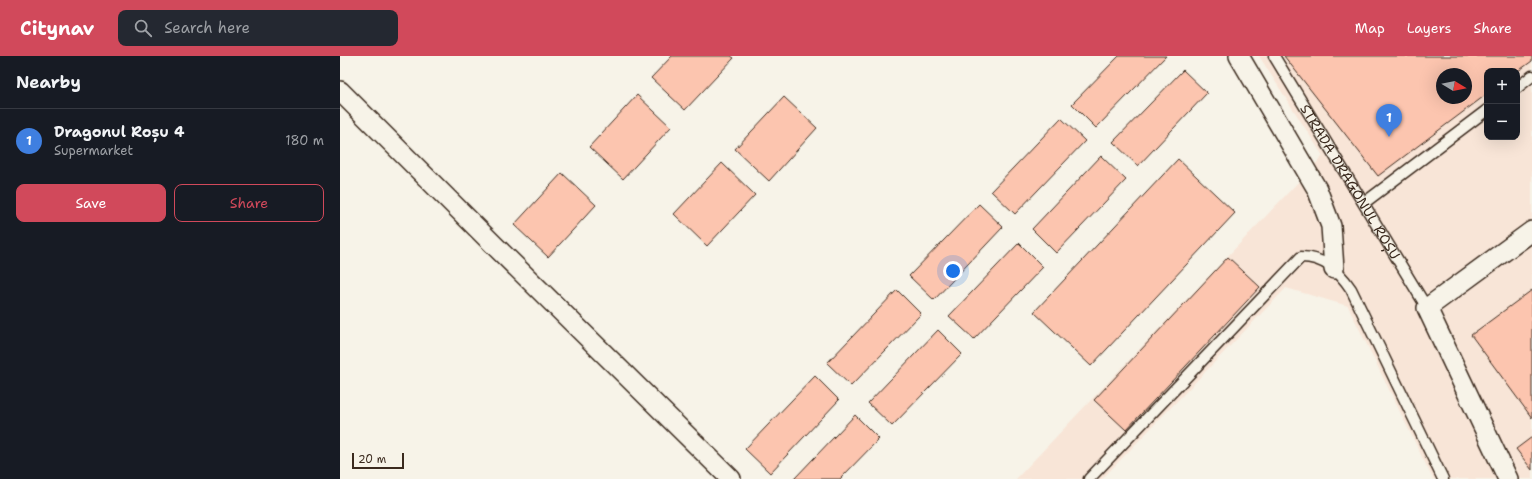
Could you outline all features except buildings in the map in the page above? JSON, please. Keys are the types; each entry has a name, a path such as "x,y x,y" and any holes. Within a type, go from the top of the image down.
{"street":[{"path":"1238,56 1317,189 1332,226 1334,269"},
{"path":"340,91 499,251 731,479"},
{"path":"1427,308 1532,231"},
{"name":"STRADA DRAGONUL ROȘU","path":"1427,308 1508,479"}],"lane":[{"name":"STRADA DRAGONUL ROȘU","path":"1274,56 1427,308"},
{"path":"1520,86 1532,76"},
{"path":"1364,203 1484,112"},
{"path":"1089,479 1301,257 1311,257 1334,269 1342,275 1351,289 1443,479"}],"shaded area":[{"path":"1259,56 1532,56 1532,479 1433,479 1348,306 1286,288 1102,479 1016,479 1323,156"}],"place":[{"name":"Dragonul Roșu 4","path":"1389,137"}]}
